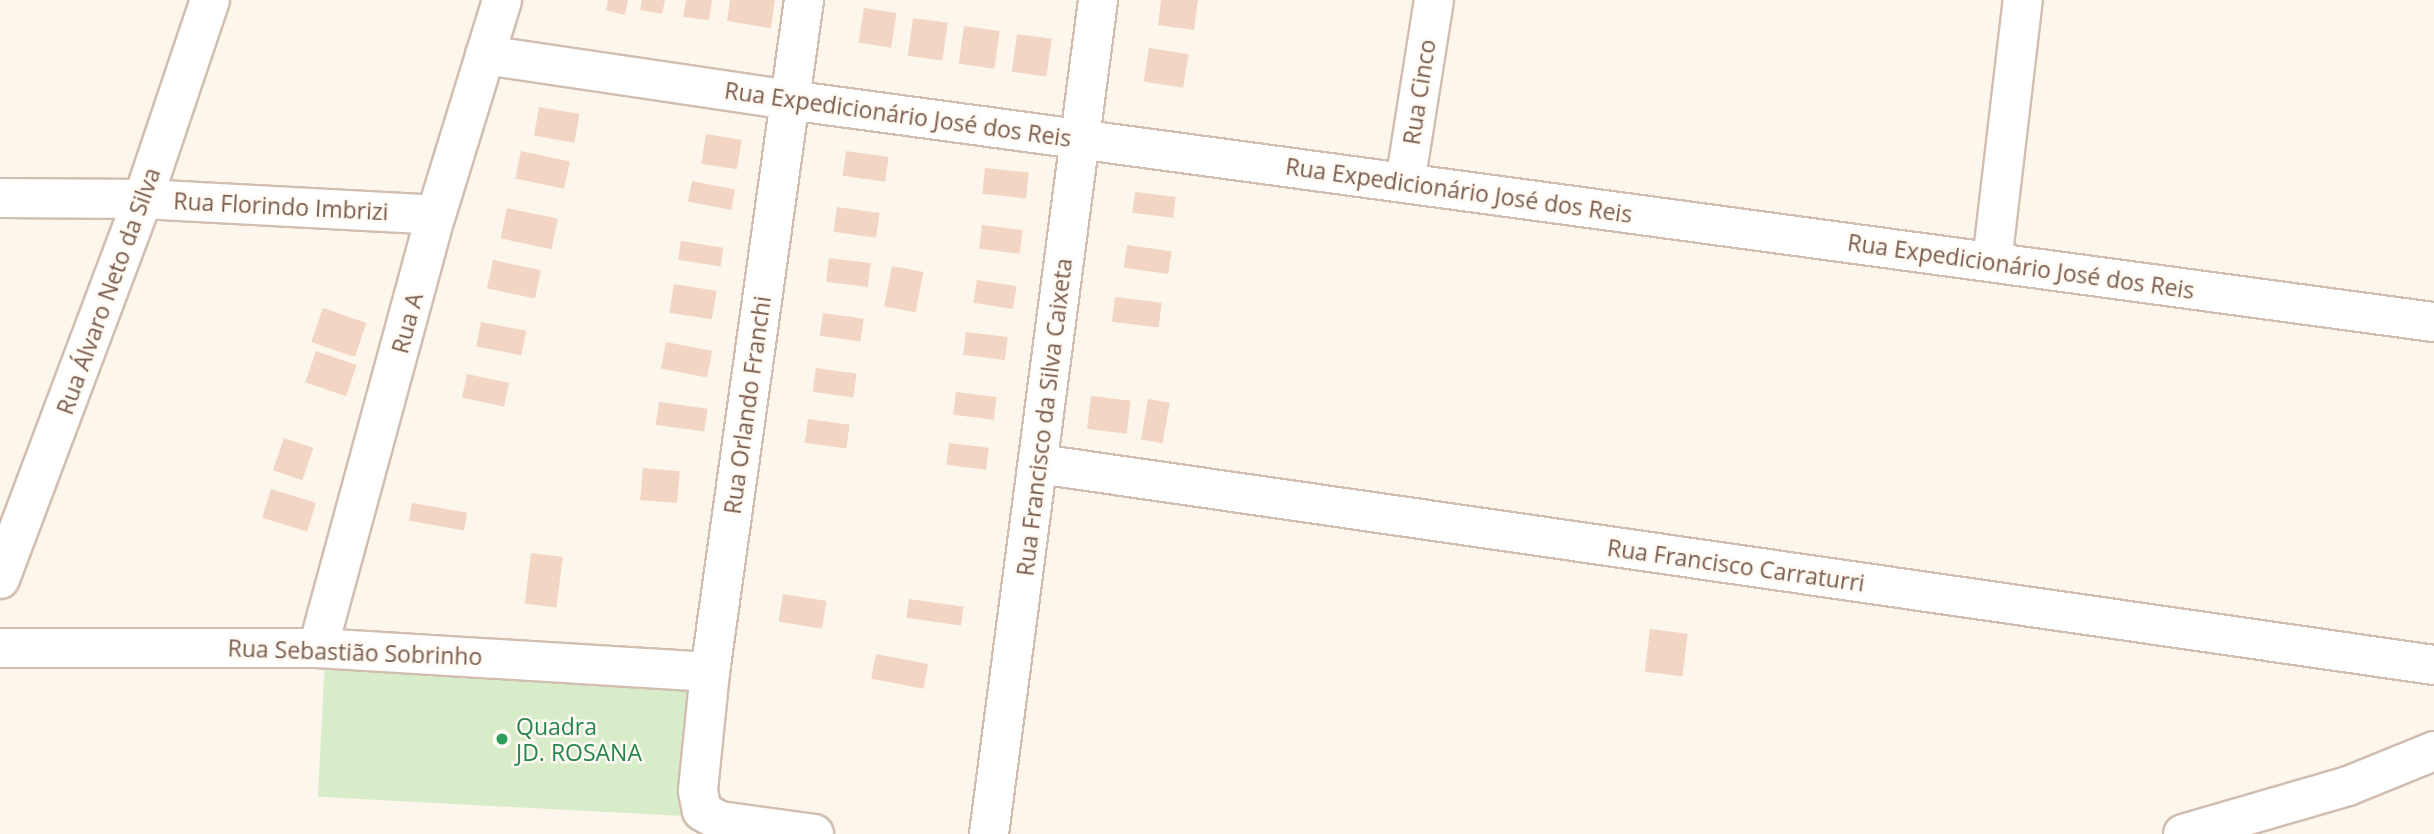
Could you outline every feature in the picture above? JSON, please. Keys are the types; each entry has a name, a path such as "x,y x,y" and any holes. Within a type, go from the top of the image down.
{"street":[{"name":"Rua Álvaro Neto da Silva","path":"0,579 143,199 210,0"},
{"name":"Rua A","path":"317,648 436,215 502,0"},
{"name":"Rua Orlando Franchi","path":"804,0 710,672 699,771 702,811 726,823 814,834"},
{"name":"Rua Francisco da Silva Caixeta","path":"989,834 1098,0"},
{"name":"Rua Cinco","path":"1405,183 1434,0"},
{"path":"1992,262 2023,0"},
{"name":"Rua Expedicionário José dos Reis","path":"485,55 789,100 2434,322"},
{"name":"Rua Florindo Imbrizi","path":"0,198 143,199 436,215"},
{"name":"Rua Francisco Carraturri","path":"1038,464 2434,665"},
{"name":"Rua Sebastião Sobrinho","path":"0,648 317,648 710,672"},
{"path":"2183,834 2348,786 2434,751"}],"green space":[{"name":"Quadra JD. ROSANA","path":"325,661 690,680 683,816 318,797"}],"building":[{"path":"608,0 628,0 625,15 606,10"},
{"path":"642,0 665,0 662,14 640,10"},
{"path":"686,0 712,0 709,20 683,17"},
{"path":"730,0 775,0 771,28 727,21"},
{"path":"1161,0 1198,0 1194,30 1158,25"},
{"path":"864,8 897,13 891,48 859,43"},
{"path":"913,18 948,23 942,61 908,56"},
{"path":"964,26 1000,31 994,69 959,64"},
{"path":"1017,34 1052,39 1046,77 1012,72"},
{"path":"1149,48 1189,54 1183,88 1144,82"},
{"path":"539,107 579,114 574,143 534,136"},
{"path":"706,134 742,140 737,169 701,164"},
{"path":"521,151 570,161 564,189 515,178"},
{"path":"846,151 889,157 885,182 843,176"},
{"path":"985,168 1029,173 1026,198 982,194"},
{"path":"692,181 735,189 731,210 688,202"},
{"path":"1135,192 1176,197 1173,218 1132,213"},
{"path":"837,207 880,213 876,238 834,232"},
{"path":"507,208 558,219 551,249 501,238"},
{"path":"982,225 1023,230 1020,254 979,249"},
{"path":"681,241 723,248 720,266 678,260"},
{"path":"1127,245 1172,251 1168,274 1124,268"},
{"path":"829,258 871,263 868,287 826,282"},
{"path":"493,260 541,270 535,299 487,288"},
{"path":"892,266 923,272 916,312 884,306"},
{"path":"977,280 1017,286 1013,309 973,303"},
{"path":"674,284 716,291 712,319 669,313"},
{"path":"1115,297 1162,303 1159,328 1112,322"},
{"path":"323,308 366,323 355,357 311,342"},
{"path":"823,313 864,319 860,341 820,336"},
{"path":"481,322 526,331 521,355 476,347"},
{"path":"966,332 1008,337 1005,360 963,355"},
{"path":"666,342 712,351 707,377 661,369"},
{"path":"316,351 357,365 346,396 305,382"},
{"path":"816,368 857,374 853,397 813,392"},
{"path":"467,374 509,383 504,406 462,397"},
{"path":"956,392 997,397 994,420 953,415"},
{"path":"1091,396 1131,401 1127,434 1087,429"},
{"path":"1148,399 1170,403 1163,443 1141,439"},
{"path":"659,402 708,409 704,432 656,425"},
{"path":"808,419 850,425 846,449 805,443"},
{"path":"284,438 313,448 302,480 273,470"},
{"path":"949,443 989,448 986,470 946,465"},
{"path":"643,468 680,471 677,503 640,500"},
{"path":"271,489 316,503 307,531 262,518"},
{"path":"412,503 467,513 464,530 409,521"},
{"path":"531,553 563,557 557,608 525,604"},
{"path":"783,594 826,601 822,629 779,622"},
{"path":"909,599 963,607 961,625 906,618"},
{"path":"1650,629 1688,634 1682,676 1645,672"},
{"path":"876,654 928,664 923,689 871,679"}],"place":[{"name":"Quadra JD. ROSANA","path":"502,739"}]}
